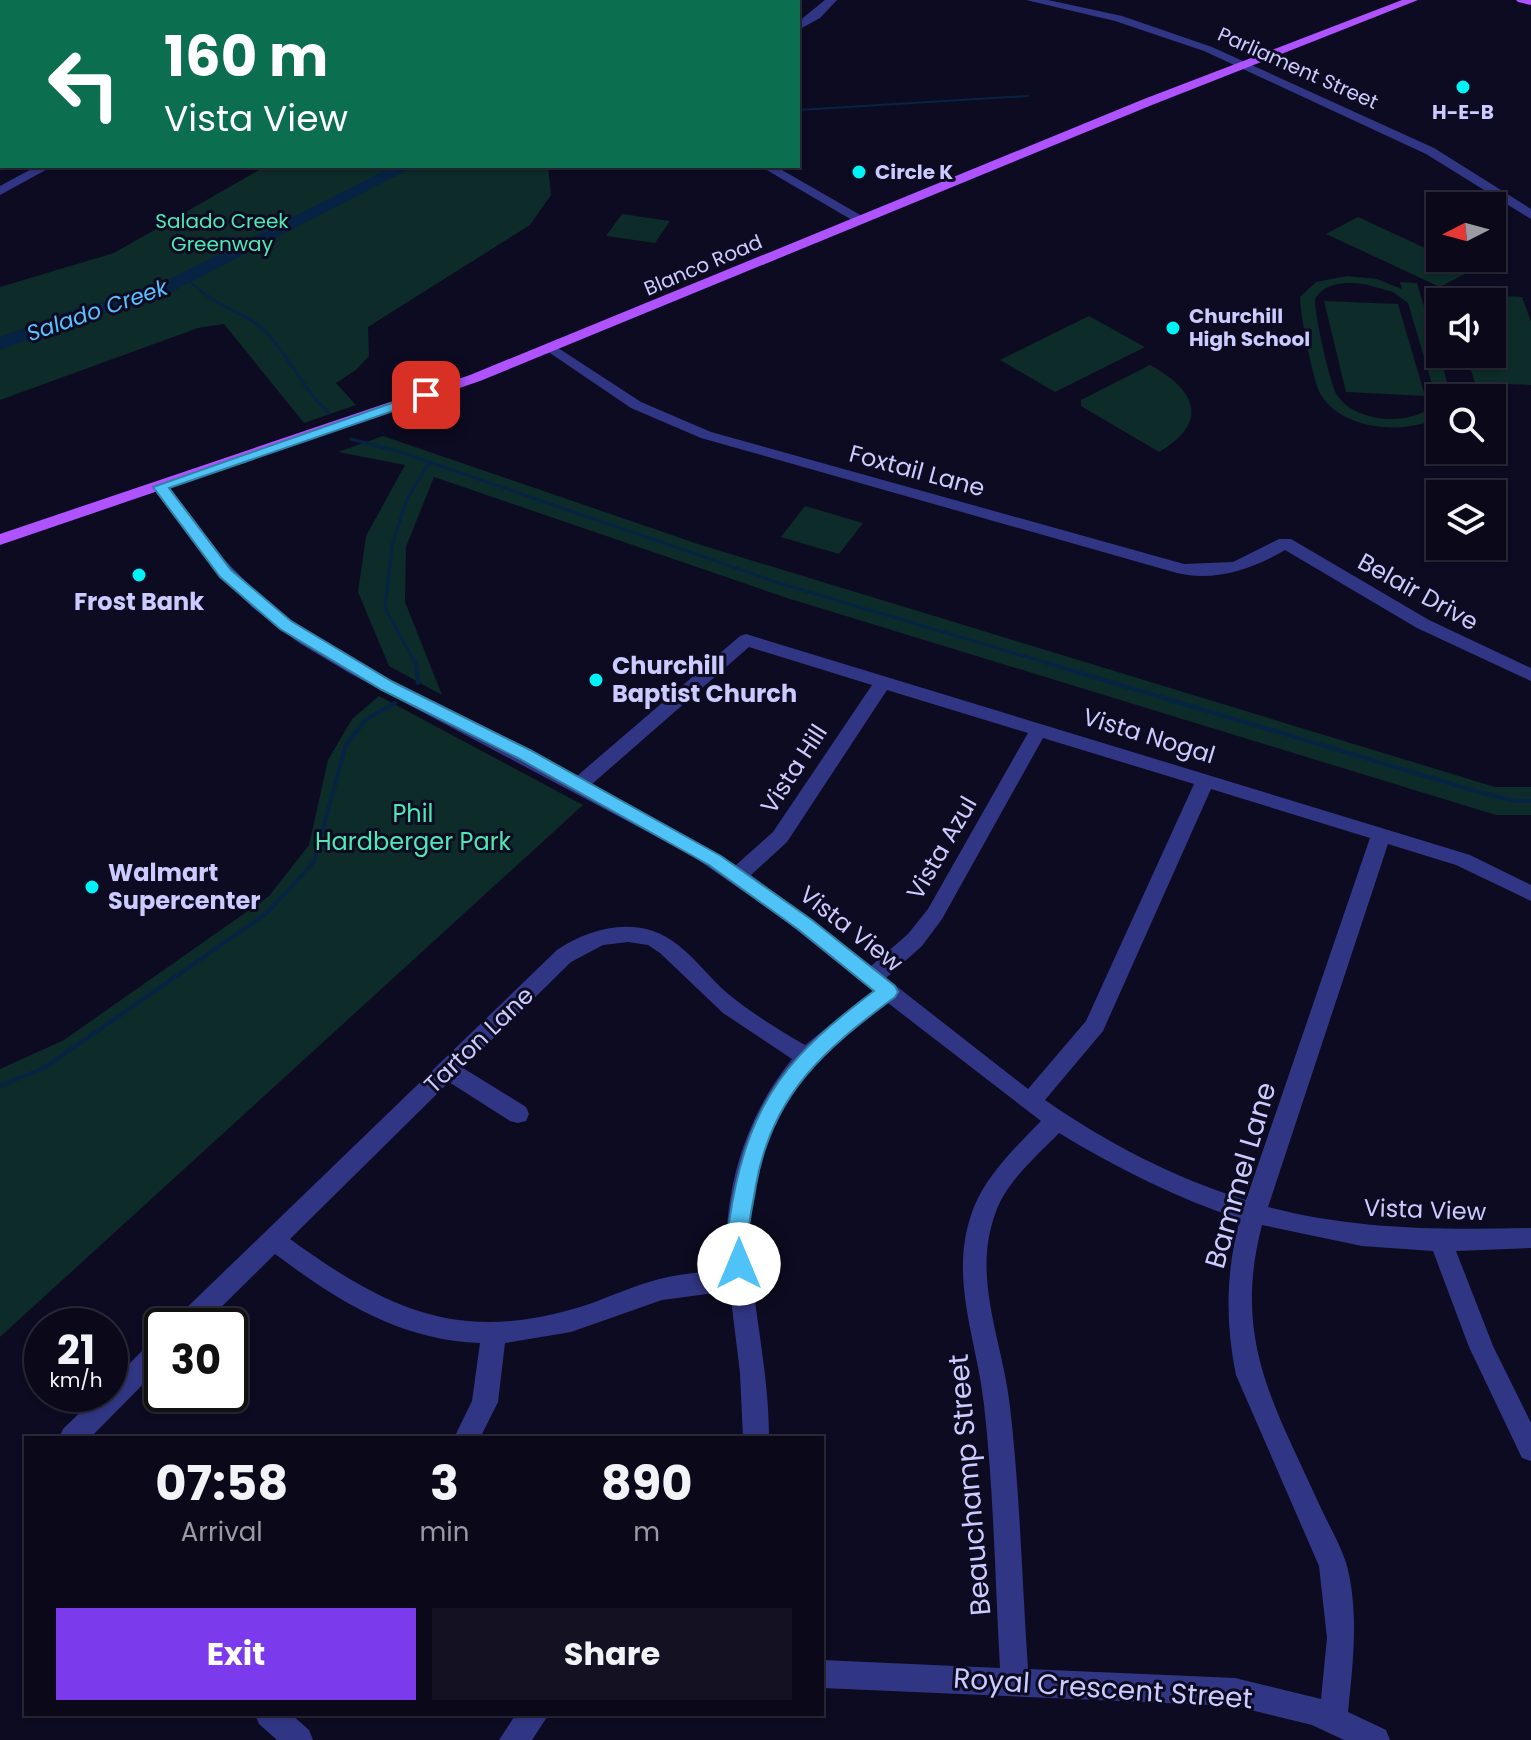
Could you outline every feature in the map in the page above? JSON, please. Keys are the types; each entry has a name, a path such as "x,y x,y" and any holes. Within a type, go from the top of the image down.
{"main road":[{"name":"Blanco Road","path":"0,540 445,389 1412,0"},
{"path":"1522,0 1531,2"}],"street":[{"path":"800,26 816,16 831,0"},
{"name":"Parliament Street","path":"1032,0 1146,26 1244,65 1430,151 1531,215"},
{"path":"0,191 43,168"},
{"path":"770,168 862,220"},
{"name":"Foxtail Lane","path":"552,348 636,405 706,435 1183,569 1213,571 1246,565 1285,543"},
{"name":"Vista View","path":"161,487 226,573 285,625 387,686 524,754 665,830 738,875 1056,1121 1146,1172 1228,1205 1363,1237 1441,1240 1531,1238"},
{"name":"Belair Drive","path":"1285,543 1423,624 1531,675"},
{"name":"Vista Nogal","path":"579,785 746,640 1463,860 1531,894"},
{"name":"Vista Hill","path":"738,875 780,837 883,682"},
{"name":"Vista Azul","path":"756,1436 756,1392 741,1279 739,1228 750,1160 778,1096 807,1057 880,985 935,914 1039,729"},
{"path":"1030,1102 1078,1049 1095,1025 1205,781"},
{"name":"Bammel Lane","path":"1333,1718 1341,1638 1333,1566 1325,1542 1258,1401 1242,1349 1238,1291 1245,1244 1254,1212 1381,834"},
{"name":"Tarton Lane","path":"204,1308 573,950 593,939 630,933 644,935 667,947 721,1000 807,1057"},
{"path":"448,1070 518,1114"},
{"name":"Beauchamp Street","path":"1015,1680 997,1404 975,1299 975,1251 985,1209 995,1190 1010,1169 1056,1121"},
{"path":"274,1240 344,1290 386,1313 460,1331 494,1332 570,1322 636,1296 671,1287 741,1279"},
{"path":"1441,1240 1462,1305 1484,1358 1531,1449"},
{"path":"468,1436 485,1402 494,1332"},
{"path":"74,1436 144,1366"},
{"name":"Royal Crescent Street","path":"824,1674 1235,1692 1275,1699 1333,1718 1376,1740"},
{"path":"271,1716 299,1740"},
{"path":"513,1740 533,1716"}],"green space":[{"name":"Salado Creek Greenway","path":"263,168 548,168 551,195 530,225 368,327 369,356 356,370 336,383 356,405 304,423 224,324 198,328 0,400 0,287 114,253"},
{"path":"622,214 670,221 655,243 606,236"},
{"path":"1358,217 1426,249 1426,272 1468,272 1440,287 1326,234"},
{"path":"1347,276 1377,279 1402,289 1400,282 1417,283 1426,313 1426,364 1408,303 1393,292 1364,284 1343,283 1324,289 1315,299 1330,377 1337,395 1345,404 1368,416 1382,418 1410,417 1426,410 1426,422 1408,426 1375,426 1343,416 1331,407 1321,395 1314,376 1300,297 1316,282"},
{"path":"1506,296 1522,297 1531,322 1531,385 1475,383 1470,368 1506,368"},
{"path":"1324,301 1398,304 1425,396 1346,392"},
{"path":"1089,316 1145,347 1055,392 1000,360"},
{"path":"1150,365 1178,385 1191,407 1191,418 1186,429 1159,452 1081,406 1081,400"},
{"path":"1427,368 1443,368 1448,384 1432,384"},
{"path":"383,436 701,545 1495,787 1531,787 1531,815 1496,815 787,598 434,477 406,547 405,602 442,695 389,666 358,592 366,536 405,465 338,452"},
{"path":"805,506 863,523 839,554 781,537"},
{"name":"Phil Hardberger Park","path":"379,696 583,805 32,1308 24,1308 24,1315 0,1337 0,1069 64,1040 269,896 309,845 328,760 352,719"}],"waterway":[{"path":"800,110 1028,96"},
{"name":"Salado Creek","path":"0,344 79,314 152,295 403,168"},
{"path":"187,279 203,293"},
{"path":"201,291 264,330 329,413"},
{"path":"351,439 403,453 782,584 1054,665"},
{"path":"416,665 385,608 392,545 407,499 429,463"},
{"path":"416,663 418,683"},
{"path":"1047,663 1475,791 1515,801 1531,801"},
{"path":"0,1086 44,1068 267,913 314,862 346,744 367,719 395,703"}],"place":[{"name":"H-E-B","path":"1463,87"},
{"name":"Circle K","path":"859,172"},
{"name":"Churchill High School","path":"1173,328"},
{"name":"Frost Bank","path":"139,575"},
{"name":"Churchill Baptist Church","path":"596,680"},
{"name":"Walmart Supercenter","path":"92,887"}],"route":[{"path":"426,395 161,487 226,573 285,625 387,686 524,754 715,860 805,925 888,992 807,1057 778,1096 750,1160 739,1228 739,1264"}]}
